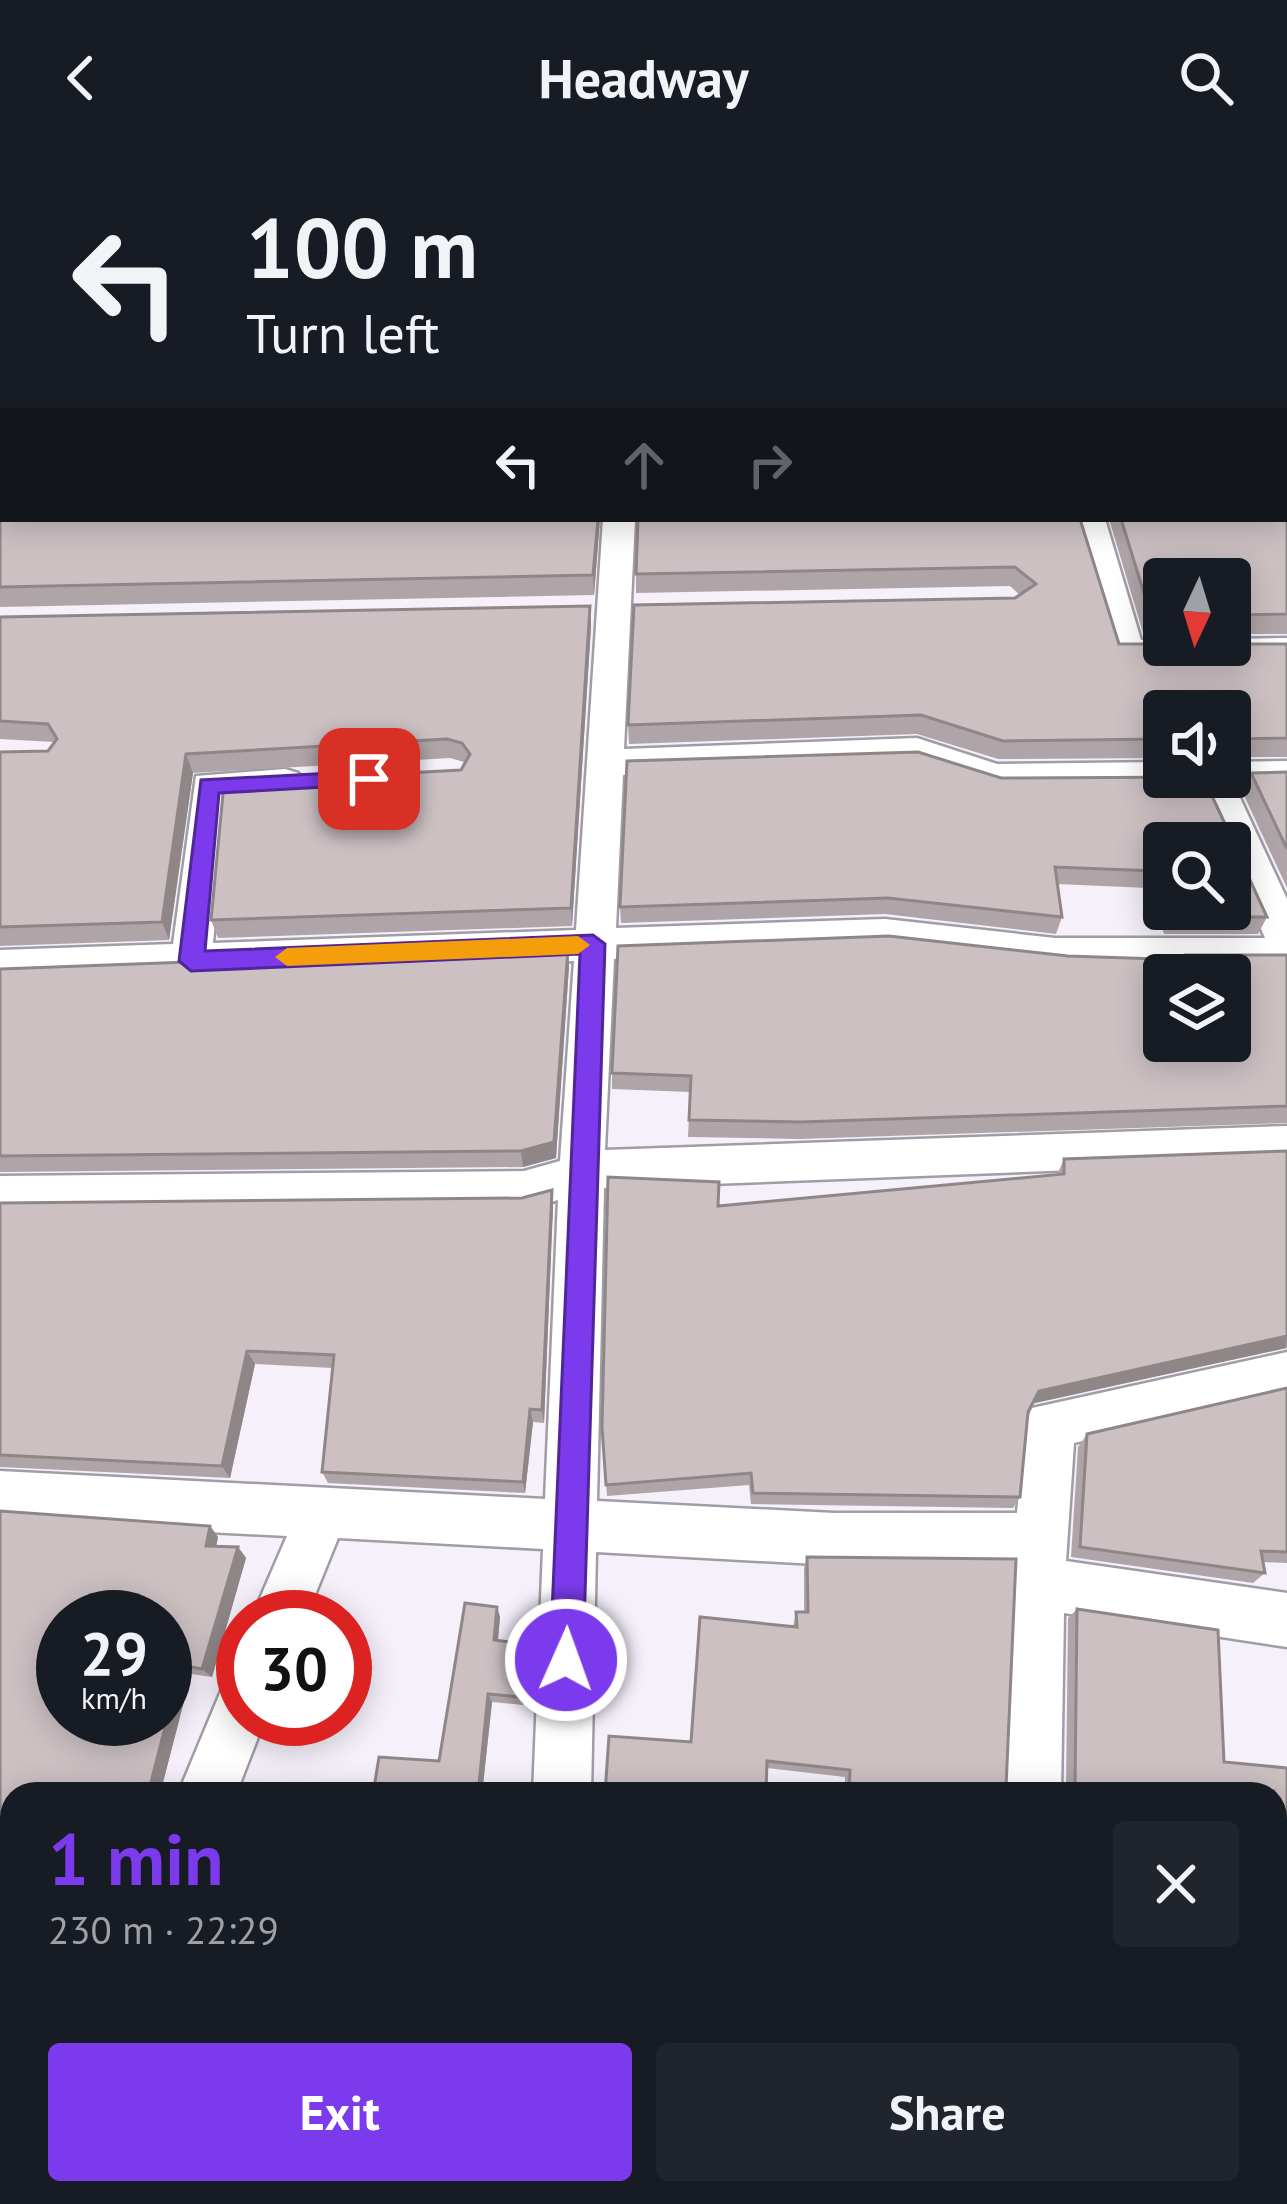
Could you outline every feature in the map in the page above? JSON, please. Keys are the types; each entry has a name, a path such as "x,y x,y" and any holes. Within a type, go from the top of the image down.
{"street":[{"path":"562,1782 581,1174 604,762 600,612 618,522"},
{"path":"1090,522 1127,652 1287,649"},
{"path":"600,612 658,611"},
{"path":"604,762 917,751 996,777 1143,778"},
{"path":"1251,776 1287,774"},
{"path":"191,961 209,785 318,781"},
{"path":"1221,798 1287,942"},
{"path":"0,966 885,934 1055,953 1287,953"},
{"path":"0,1195 524,1190 600,1169 1287,1144"},
{"path":"1032,1782 1050,1424 1282,1372"},
{"path":"0,1496 834,1539 1040,1561 1287,1620"},
{"path":"290,1590 322,1513"},
{"path":"212,1782 227,1746"}],"building":[{"path":"0,522 598,522 593,575 0,587"},
{"path":"638,522 1081,522 1119,644 1143,644 1143,666 1251,666 1251,644 1287,644 1287,738 1251,739 1251,690 1143,690 1143,739 1003,741 921,715 628,725 634,605 1015,598 1036,584 1015,567 636,574"},
{"path":"1122,522 1287,522 1287,614 1251,615 1251,558 1143,558 1143,590"},
{"path":"590,606 571,908 211,920 224,783 461,770 470,754 462,743 447,739 186,754 162,922 0,927 0,752 48,751 57,739 48,724 0,721 0,617"},
{"path":"918,752 1001,778 1143,777 1143,798 1213,798 1224,822 1143,822 1143,871 1055,867 1062,917 888,898 620,907 627,761"},
{"path":"1287,772 1287,849 1251,773"},
{"path":"1251,882 1267,917 1251,917"},
{"path":"889,936 1068,956 1143,958 1143,1062 1251,1062 1251,955 1287,955 1287,1106 801,1122 689,1120 691,1076 612,1073 618,946"},
{"path":"568,948 554,1142 521,1151 0,1156 0,969"},
{"path":"1287,1151 1287,1336 1039,1391 1028,1412 1020,1497 753,1493 751,1473 606,1485 602,1427 608,1177 719,1182 718,1206 1064,1174 1064,1159"},
{"path":"552,1190 542,1410 530,1409 523,1482 322,1472 334,1355 247,1351 222,1466 0,1455 0,1203 522,1198"},
{"path":"1287,1388 1287,1552 1261,1551 1265,1573 1080,1547 1087,1434"},
{"path":"0,1511 210,1526 206,1546 238,1547 225,1590 216,1590 216,1622 202,1669 192,1667 192,1590 36,1590 36,1746 160,1746 151,1782 0,1782"},
{"path":"807,1557 1016,1559 1006,1782 850,1782 850,1770 767,1761 766,1782 606,1782 609,1736 691,1742 700,1617 797,1627 796,1612 808,1612"},
{"path":"465,1603 497,1607 494,1640 527,1644 520,1697 488,1694 479,1782 375,1782 379,1757 439,1761"},
{"path":"1077,1609 1218,1630 1224,1762 1287,1768 1287,1782 1075,1782"}],"slow traffic":[{"path":"287,957 578,945"}],"route":[{"path":"369,779 209,785 191,961 593,944 566,1660"}]}
